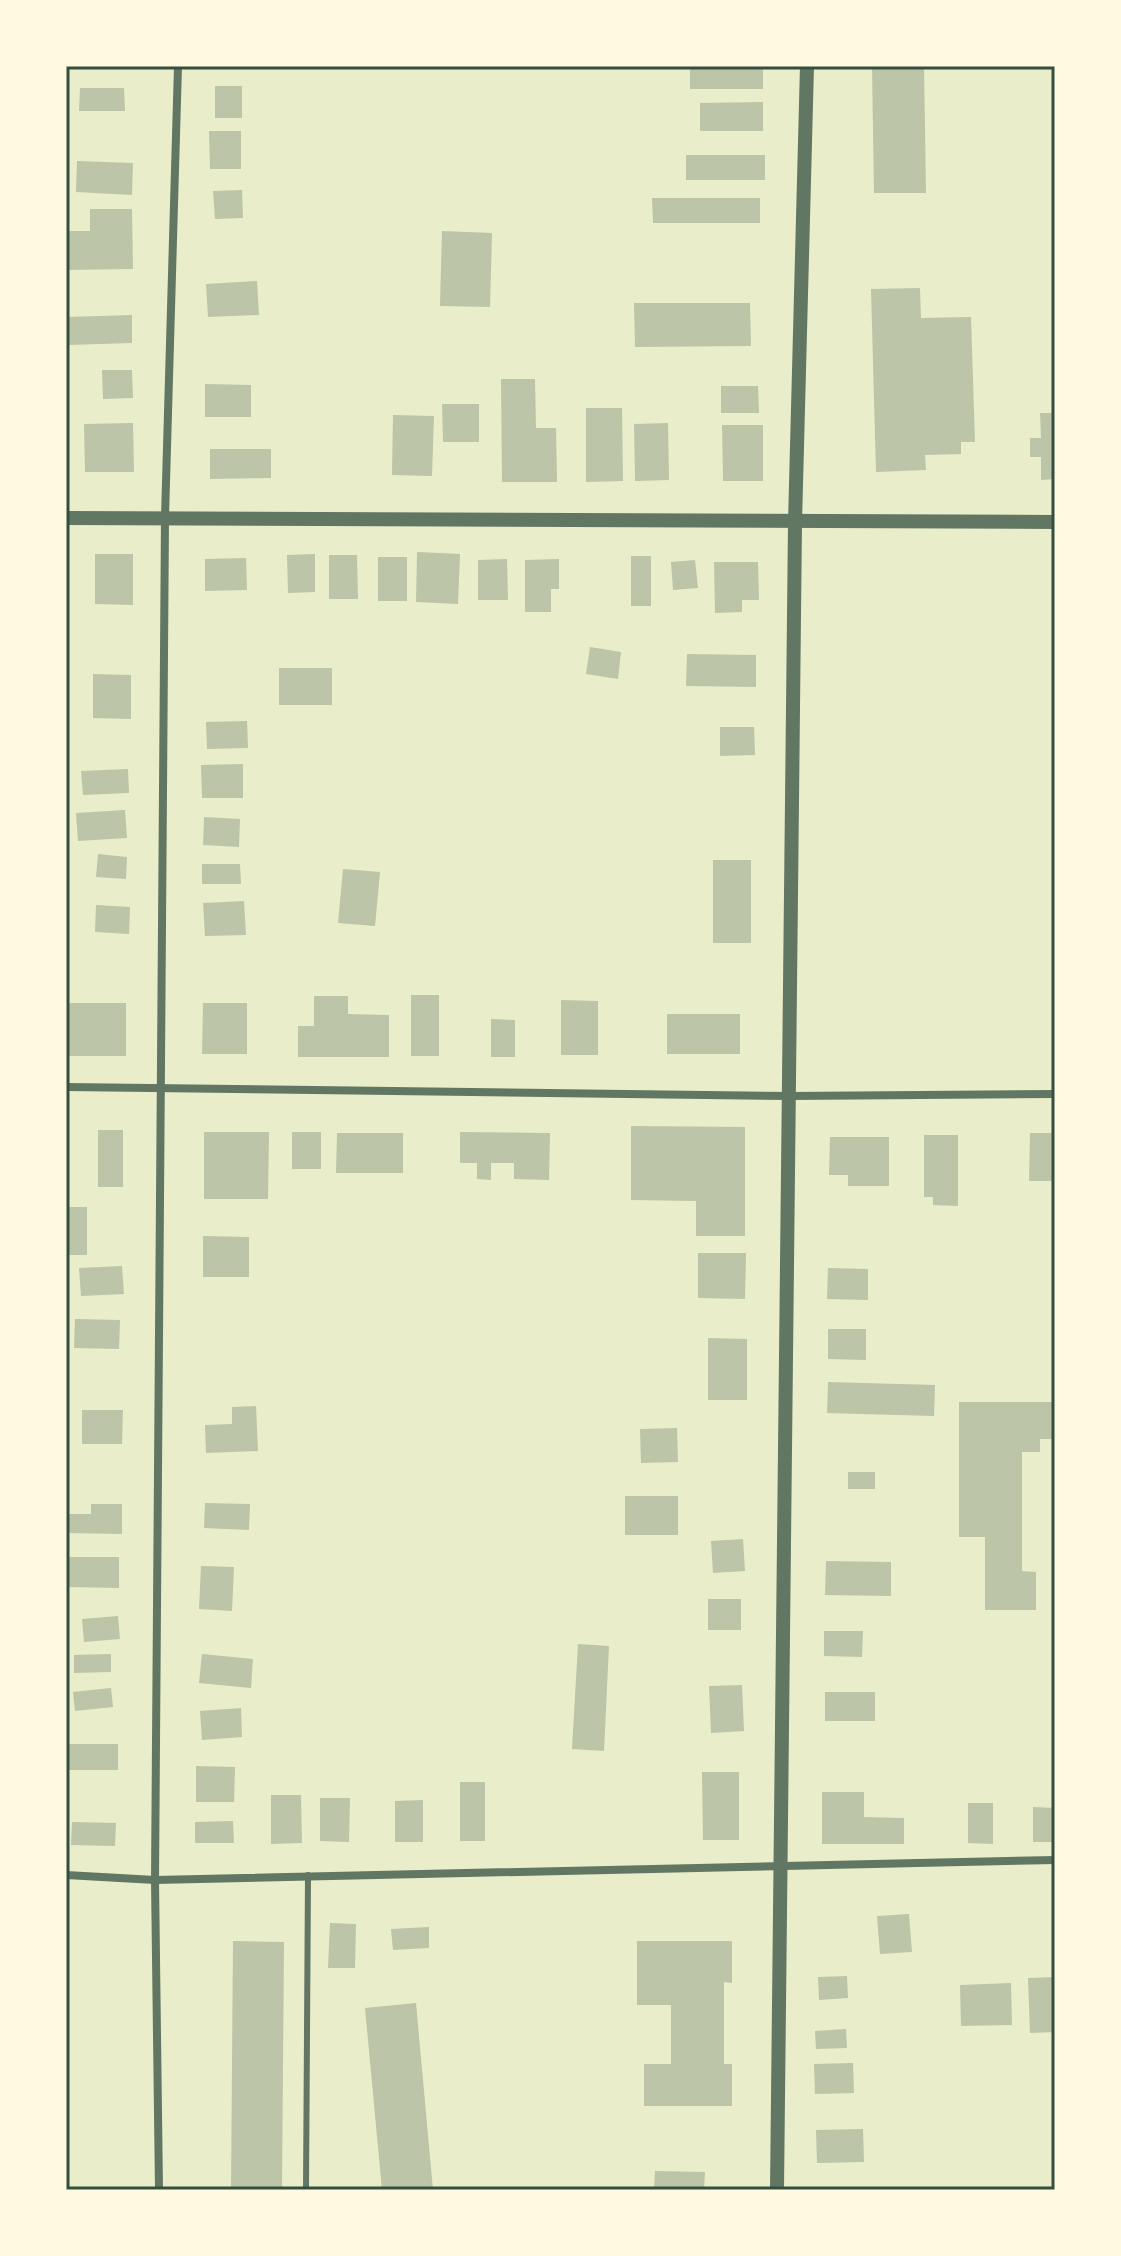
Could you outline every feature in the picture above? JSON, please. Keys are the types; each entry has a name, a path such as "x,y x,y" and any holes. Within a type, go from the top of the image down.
{"street":[{"path":"159,2190 155,1880 165,517 178,66"},
{"path":"777,2190 795,523 807,66"},
{"path":"66,518 1055,522"},
{"path":"66,1087 790,1096 1055,1094"},
{"path":"66,1875 155,1880 1055,1860"}],"lane":[{"path":"306,2190 308,1875"}],"building":[{"path":"690,66 763,66 763,89 690,89"},
{"path":"872,66 924,66 926,193 874,193"},
{"path":"215,86 242,86 242,118 215,118"},
{"path":"80,88 124,88 125,111 79,111"},
{"path":"763,102 763,131 700,131 700,103"},
{"path":"209,131 241,131 241,169 210,169"},
{"path":"686,155 765,155 765,180 686,180"},
{"path":"77,161 133,163 132,195 76,192"},
{"path":"242,190 243,218 215,219 213,191"},
{"path":"652,198 760,198 760,223 653,223"},
{"path":"90,209 132,209 133,269 66,270 66,231 90,231"},
{"path":"442,231 492,233 490,307 440,306"},
{"path":"257,281 259,315 208,317 206,284"},
{"path":"920,288 921,318 971,317 975,442 961,442 961,454 925,455 926,470 876,472 871,289"},
{"path":"634,303 750,303 751,346 635,347"},
{"path":"132,315 132,343 67,345 66,317"},
{"path":"102,370 132,370 133,398 103,399"},
{"path":"501,379 535,379 536,428 556,428 557,482 502,482"},
{"path":"205,384 251,385 251,417 205,417"},
{"path":"721,386 758,386 759,413 721,413"},
{"path":"442,404 479,404 479,442 443,442"},
{"path":"586,408 622,408 623,481 586,482"},
{"path":"1040,413 1055,413 1055,479 1041,480 1041,457 1030,457 1030,438 1041,438"},
{"path":"393,415 434,416 432,476 392,475"},
{"path":"133,423 134,472 85,472 84,424"},
{"path":"668,423 669,480 635,481 634,424"},
{"path":"722,425 763,425 763,481 723,481"},
{"path":"210,449 271,449 271,478 210,479"},
{"path":"417,552 460,554 458,604 416,602"},
{"path":"95,554 133,554 133,605 95,604"},
{"path":"315,554 315,592 288,593 287,555"},
{"path":"329,555 357,555 358,599 329,599"},
{"path":"631,556 651,556 651,606 631,606"},
{"path":"378,557 407,557 407,601 378,601"},
{"path":"246,558 247,590 205,591 205,559"},
{"path":"507,559 508,600 478,600 478,560"},
{"path":"559,559 559,589 551,589 551,612 525,612 525,560"},
{"path":"695,560 698,588 673,590 671,562"},
{"path":"714,562 758,562 759,600 742,600 742,612 715,613"},
{"path":"590,647 621,652 618,679 586,674"},
{"path":"687,654 756,655 756,687 686,686"},
{"path":"279,668 332,668 332,705 279,705"},
{"path":"93,674 131,675 131,719 93,718"},
{"path":"247,721 248,748 207,749 206,722"},
{"path":"720,727 754,727 755,755 720,756"},
{"path":"243,764 243,798 202,798 201,765"},
{"path":"128,769 129,793 83,795 81,771"},
{"path":"125,810 127,838 78,841 76,813"},
{"path":"204,817 240,819 239,847 203,845"},
{"path":"98,854 127,857 126,879 96,877"},
{"path":"713,860 751,860 751,943 713,943"},
{"path":"202,864 240,864 241,884 202,884"},
{"path":"343,869 380,872 375,926 338,923"},
{"path":"244,901 246,935 205,936 203,903"},
{"path":"96,905 130,907 129,934 95,932"},
{"path":"411,995 439,995 439,1056 411,1056"},
{"path":"314,996 348,996 348,1014 389,1015 389,1057 298,1057 298,1026 314,1026"},
{"path":"561,1000 598,1001 598,1055 561,1055"},
{"path":"66,1003 126,1003 126,1056 66,1056"},
{"path":"203,1003 247,1003 247,1054 202,1054"},
{"path":"667,1014 740,1014 740,1054 667,1054"},
{"path":"491,1019 515,1020 515,1057 491,1057"},
{"path":"631,1126 745,1127 745,1236 696,1236 696,1201 631,1200"},
{"path":"98,1130 123,1130 123,1187 98,1187"},
{"path":"204,1132 269,1132 268,1199 204,1199"},
{"path":"292,1132 321,1132 321,1169 292,1169"},
{"path":"460,1132 550,1133 549,1180 514,1179 514,1163 491,1163 491,1180 477,1179 477,1163 460,1163"},
{"path":"337,1133 403,1133 403,1173 336,1173"},
{"path":"1030,1133 1055,1133 1055,1181 1029,1181"},
{"path":"924,1135 958,1135 958,1206 933,1205 933,1197 924,1197"},
{"path":"830,1137 889,1137 889,1186 848,1186 848,1175 829,1175"},
{"path":"66,1207 87,1207 87,1255 66,1255"},
{"path":"203,1236 249,1237 249,1277 203,1277"},
{"path":"698,1253 746,1253 745,1299 698,1298"},
{"path":"122,1266 124,1294 81,1296 79,1268"},
{"path":"828,1268 868,1269 868,1300 827,1299"},
{"path":"75,1319 120,1320 119,1349 74,1348"},
{"path":"828,1329 866,1329 866,1360 828,1359"},
{"path":"708,1338 747,1339 747,1400 708,1400"},
{"path":"828,1382 935,1385 934,1416 827,1413"},
{"path":"959,1402 1055,1402 1055,1439 1040,1439 1040,1452 1022,1452 1022,1571 1036,1572 1036,1610 985,1610 985,1537 959,1537"},
{"path":"256,1406 258,1451 206,1453 205,1425 232,1424 232,1407"},
{"path":"82,1410 123,1410 122,1444 82,1444"},
{"path":"677,1428 678,1462 641,1463 640,1429"},
{"path":"848,1472 875,1472 875,1489 848,1489"},
{"path":"625,1496 678,1496 678,1535 625,1535"},
{"path":"205,1503 250,1504 249,1530 204,1528"},
{"path":"91,1504 122,1504 122,1534 66,1533 66,1514 91,1514"},
{"path":"743,1539 745,1571 713,1573 711,1541"},
{"path":"67,1557 119,1557 119,1588 67,1587"},
{"path":"826,1561 891,1562 891,1596 825,1595"},
{"path":"201,1566 234,1567 232,1611 199,1609"},
{"path":"708,1599 741,1599 741,1630 708,1630"},
{"path":"118,1616 120,1639 84,1642 82,1619"},
{"path":"824,1631 863,1631 862,1657 824,1656"},
{"path":"578,1644 609,1646 604,1751 572,1749"},
{"path":"111,1654 111,1672 74,1673 74,1655"},
{"path":"202,1654 253,1659 251,1688 199,1683"},
{"path":"742,1685 744,1731 711,1733 709,1686"},
{"path":"111,1688 113,1707 75,1711 73,1692"},
{"path":"825,1692 875,1692 875,1721 825,1721"},
{"path":"241,1708 242,1737 202,1740 200,1711"},
{"path":"68,1744 118,1744 118,1770 68,1770"},
{"path":"196,1766 235,1767 234,1802 196,1802"},
{"path":"702,1772 739,1772 739,1840 703,1840"},
{"path":"460,1782 485,1782 485,1841 460,1841"},
{"path":"822,1792 864,1792 864,1817 904,1818 904,1844 822,1844"},
{"path":"271,1795 301,1795 302,1843 271,1844"},
{"path":"320,1798 350,1798 349,1842 320,1841"},
{"path":"423,1800 423,1842 395,1842 395,1801"},
{"path":"968,1803 993,1803 993,1844 968,1843"},
{"path":"1033,1807 1055,1808 1055,1842 1033,1842"},
{"path":"233,1821 234,1843 195,1843 195,1822"},
{"path":"72,1822 116,1823 115,1846 71,1845"},
{"path":"909,1914 912,1952 880,1954 877,1916"},
{"path":"330,1923 356,1924 355,1968 328,1968"},
{"path":"429,1927 429,1948 393,1950 391,1929"},
{"path":"233,1941 284,1942 282,2190 231,2190"},
{"path":"637,1941 732,1941 732,1983 724,1982 724,2064 732,2064 732,2106 644,2106 644,2064 671,2064 671,2005 637,2005"},
{"path":"847,1976 848,1998 819,2000 818,1977"},
{"path":"1055,1977 1055,2032 1030,2033 1028,1978"},
{"path":"1011,1983 1012,2025 961,2026 960,1985"},
{"path":"416,2003 433,2190 382,2190 365,2008"},
{"path":"846,2029 847,2048 816,2049 815,2031"},
{"path":"853,2063 854,2093 815,2094 814,2064"},
{"path":"863,2129 864,2162 817,2163 816,2130"},
{"path":"655,2171 705,2172 704,2190 654,2190"}]}
